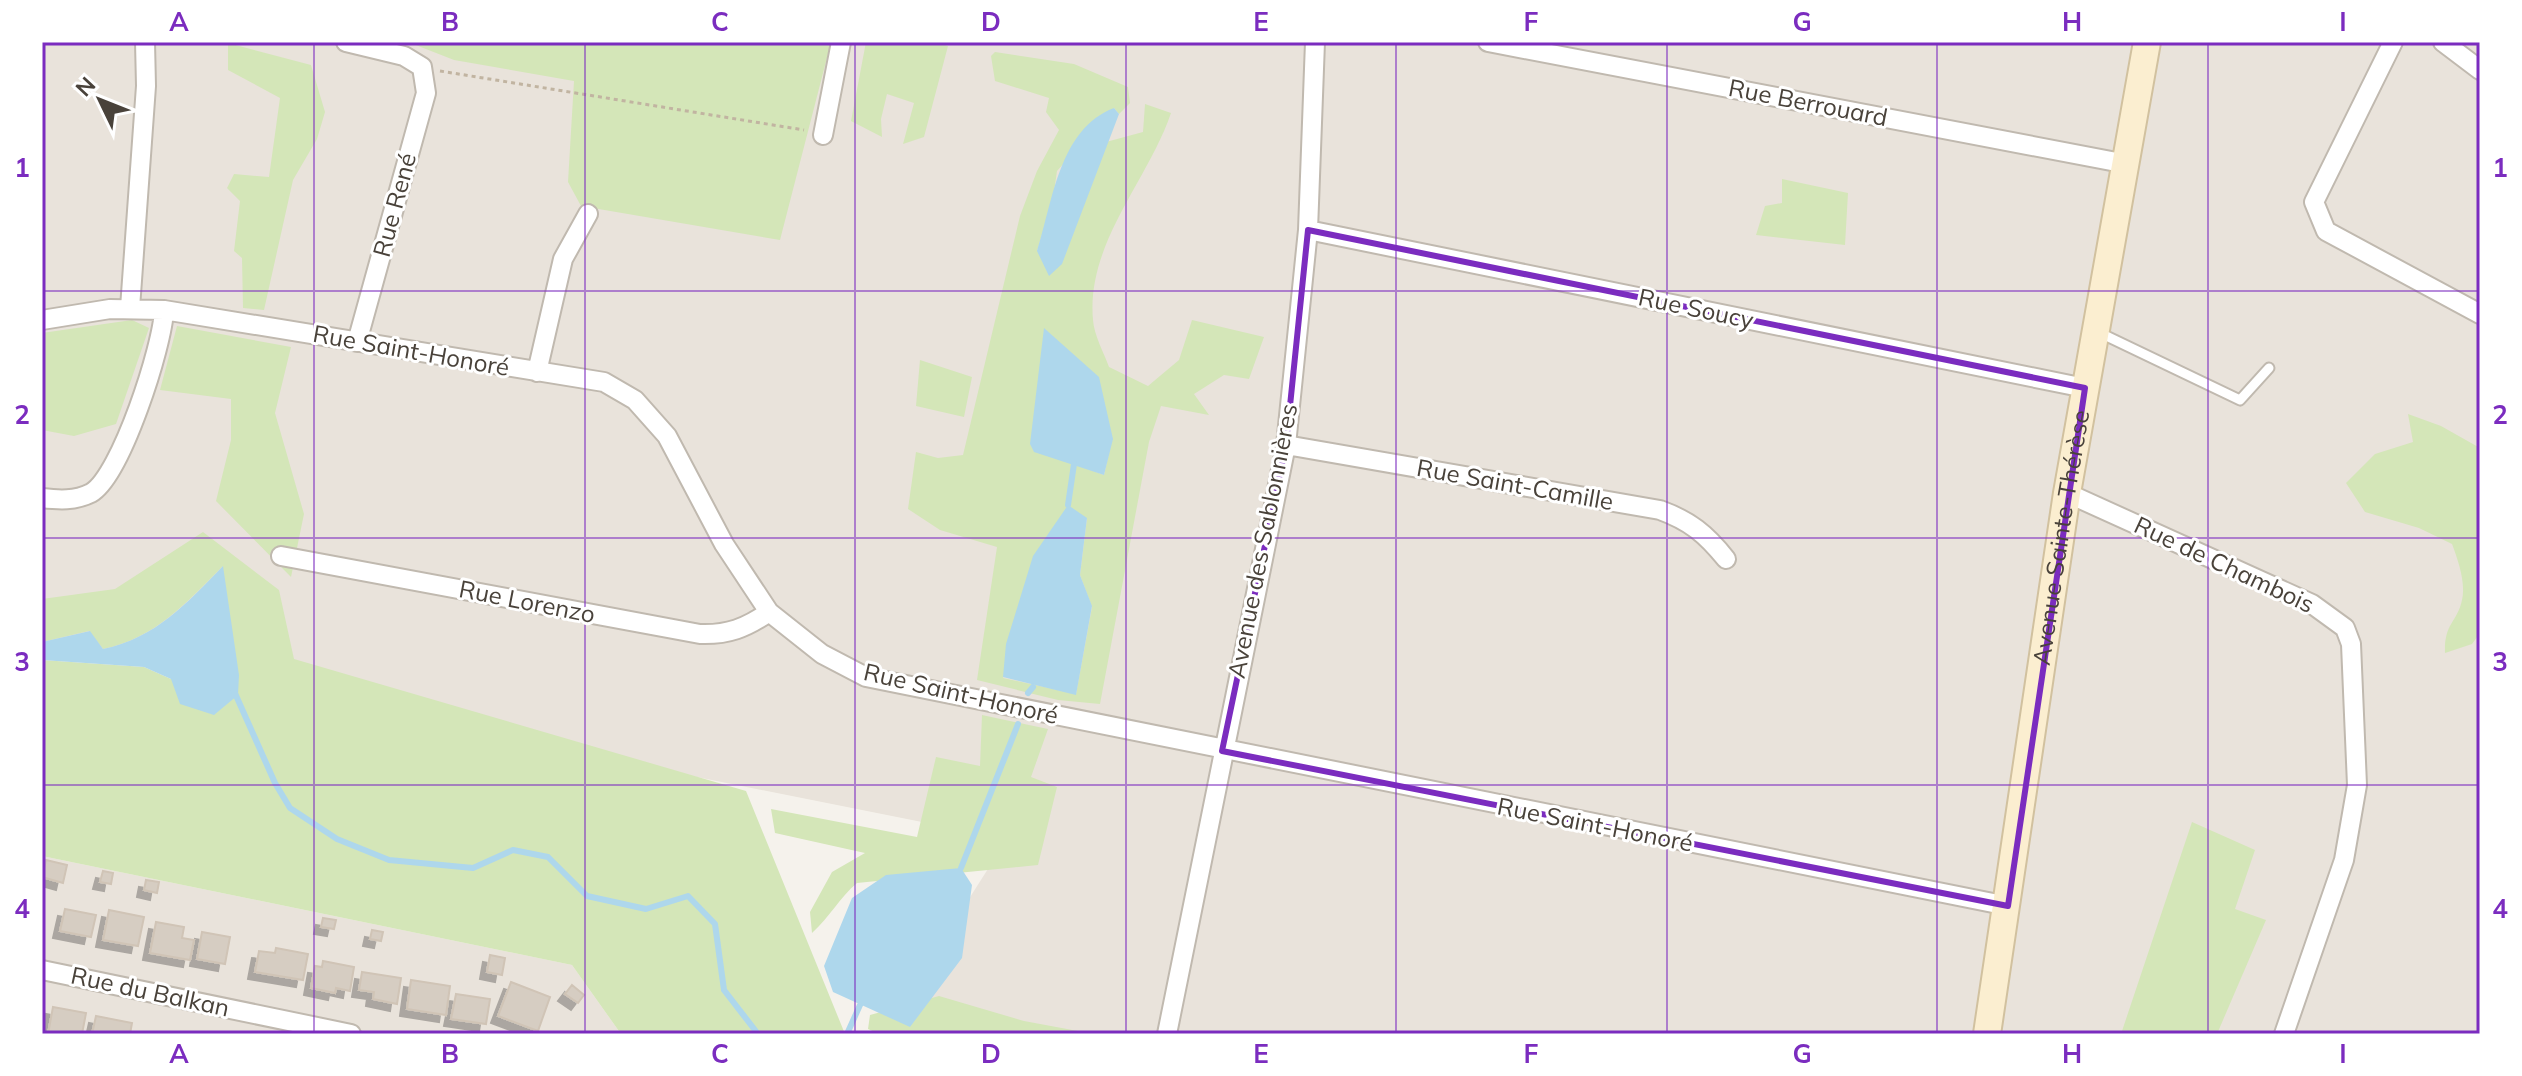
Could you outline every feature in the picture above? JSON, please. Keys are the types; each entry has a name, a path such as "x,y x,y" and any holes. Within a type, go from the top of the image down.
{"street":[{"path":"130,308 146,86 145,42"},
{"path":"346,42 404,56 422,67"},
{"path":"823,135 841,42"},
{"name":"Avenue des Sablonnières","path":"1167,1034 1286,445 1308,230 1315,42"},
{"name":"Rue Berrouard","path":"1488,42 2127,164"},
{"name":"Avenue Sainte-Thérèse","path":"1987,1034 2067,493 2147,42"},
{"path":"2393,42 2314,202 2326,231 2480,314"},
{"path":"2443,42 2480,70"},
{"name":"Rue René","path":"357,342 426,93 422,67"},
{"path":"537,372 563,259 588,214"},
{"name":"Rue Soucy","path":"1308,230 2085,388"},
{"name":"Rue Saint-Honoré","path":"42,320 130,308 164,310 604,382 635,400 667,436 724,544 769,612 822,654 866,677 1222,751 2008,906"},
{"path":"42,498 78,497 93,492 105,479 125,441 155,358 164,310"},
{"name":"Rue Saint-Camille","path":"1286,445 1660,510 1684,519 1706,533 1726,559"},
{"name":"Rue de Chambois","path":"2067,493 2312,604 2345,628 2351,644 2357,785 2344,860 2284,1034"},
{"name":"Rue Lorenzo","path":"281,556 700,634 722,635 747,627 769,612"},
{"name":"Rue du Balkan","path":"42,970 351,1034"}],"lane":[{"path":"2096,332 2240,400 2269,368"}],"path":[{"path":"422,67 823,135"}],"highlighted area":[{"path":"1308,230 2085,388 2008,906 1222,751 1286,445"}],"shaded area":[{"path":"42,42 2480,42 2480,1034 883,1034 1007,839 42,646"},
{"path":"42,856 572,965 621,1034 42,1034"}],"green space":[{"path":"408,42 831,42 780,240 581,206 568,182 574,81 454,60"},
{"path":"866,42 935,42 948,46 924,137 903,144 914,103 887,94 881,119 882,137 851,121"},
{"path":"228,43 311,65 325,112 317,139 293,180 264,310 243,308 242,258 234,251 240,201 227,188 234,174 269,177 280,98 228,70"},
{"path":"995,52 1074,64 1128,87 1130,103 1119,114 1114,108 1057,171 1053,199 1037,251 1083,206 1106,142 1143,132 1145,104 1171,113 1099,265 1093,292 1093,320 1109,367 1148,386 1179,360 1192,320 1264,337 1249,379 1224,375 1194,394 1209,415 1161,406 1149,442 1100,704 1058,700 977,680 997,547 940,530 908,509 916,452 938,458 963,455 1020,216 1037,171 1059,130 1046,112 1049,98 995,81 991,56","holes":["1112,440 1104,475 1074,464","1087,518 1080,575 1092,607 1076,694 1003,678"]},
{"path":"1782,179 1848,193 1845,245 1756,235 1765,206 1782,203"},
{"path":"132,320 149,328 116,424 74,436 42,430 42,333"},
{"path":"177,326 291,347 275,413 304,514 291,577 216,501 231,440 231,399 160,390"},
{"path":"920,360 972,377 964,417 916,406"},
{"path":"2408,414 2441,426 2480,448 2480,633 2472,644 2445,653 2447,635 2460,608 2463,593 2461,572 2452,544 2419,528 2365,512 2346,483 2375,454 2413,442"},
{"path":"203,532 279,590 294,659 746,791 845,1034 621,1034 572,965 42,856 42,660 144,667 171,679 223,566 183,606 155,628 122,644 103,649 89,631 42,642 42,599 115,589"},
{"path":"982,715 1048,729 1031,777 1057,787 1038,865 857,883 812,933 810,912 832,872 865,853 775,833 771,809 917,837 936,757 980,766"},
{"path":"2192,822 2255,850 2235,909 2266,920 2217,1034 2121,1034"},
{"path":"939,996 1024,1021 1094,1034 879,1034 868,1029 870,1015"}],"water":[{"path":"1114,108 1119,114 1062,264 1049,276 1037,251 1061,169 1081,132 1096,118"},
{"path":"1044,328 1099,377 1113,439 1104,475 1034,452 1030,444"},
{"path":"1068,505 1087,518 1080,575 1092,606 1076,695 1003,677 1006,644 1033,556"},
{"path":"223,566 239,675 238,695 214,715 180,704 171,679 144,667 42,660 42,642 90,631 103,649 139,637 169,617"},
{"path":"961,868 972,885 962,958 910,1027 833,992 824,966 852,898 886,875"}],"building":[{"path":"46,860 67,865 63,883 42,877"},
{"path":"103,871 113,873 111,884 100,882"},
{"path":"146,880 159,882 157,893 144,890"},
{"path":"65,909 96,915 91,937 60,931"},
{"path":"109,910 144,917 138,946 103,940"},
{"path":"323,918 336,920 334,929 321,927"},
{"path":"156,922 184,927 182,938 194,940 190,960 150,953"},
{"path":"372,930 383,932 381,941 370,939"},
{"path":"202,932 230,937 225,964 197,959"},
{"path":"276,948 308,954 303,980 255,972 259,951 275,953"},
{"path":"490,955 505,958 502,975 487,972"},
{"path":"323,961 354,967 350,991 336,988 335,993 311,988 315,966 322,967"},
{"path":"362,972 401,978 397,1004 373,999 374,992 359,990"},
{"path":"411,980 450,986 446,1015 407,1009"},
{"path":"511,982 550,997 538,1031 498,1016"},
{"path":"572,985 584,995 578,1003 565,994"},
{"path":"456,994 490,999 486,1024 451,1019"},
{"path":"53,1007 86,1013 82,1034 48,1034"},
{"path":"96,1016 132,1023 130,1034 92,1034"}],"waterway":[{"path":"1068,505 1074,464"},
{"path":"1028,693 1033,687"},
{"path":"234,691 275,783 290,808 337,839 389,860 473,868 513,850 548,857 587,896 646,909 688,896 715,924 724,990 758,1034"},
{"path":"961,868 1018,724"},
{"path":"847,1034 860,1005"}]}
